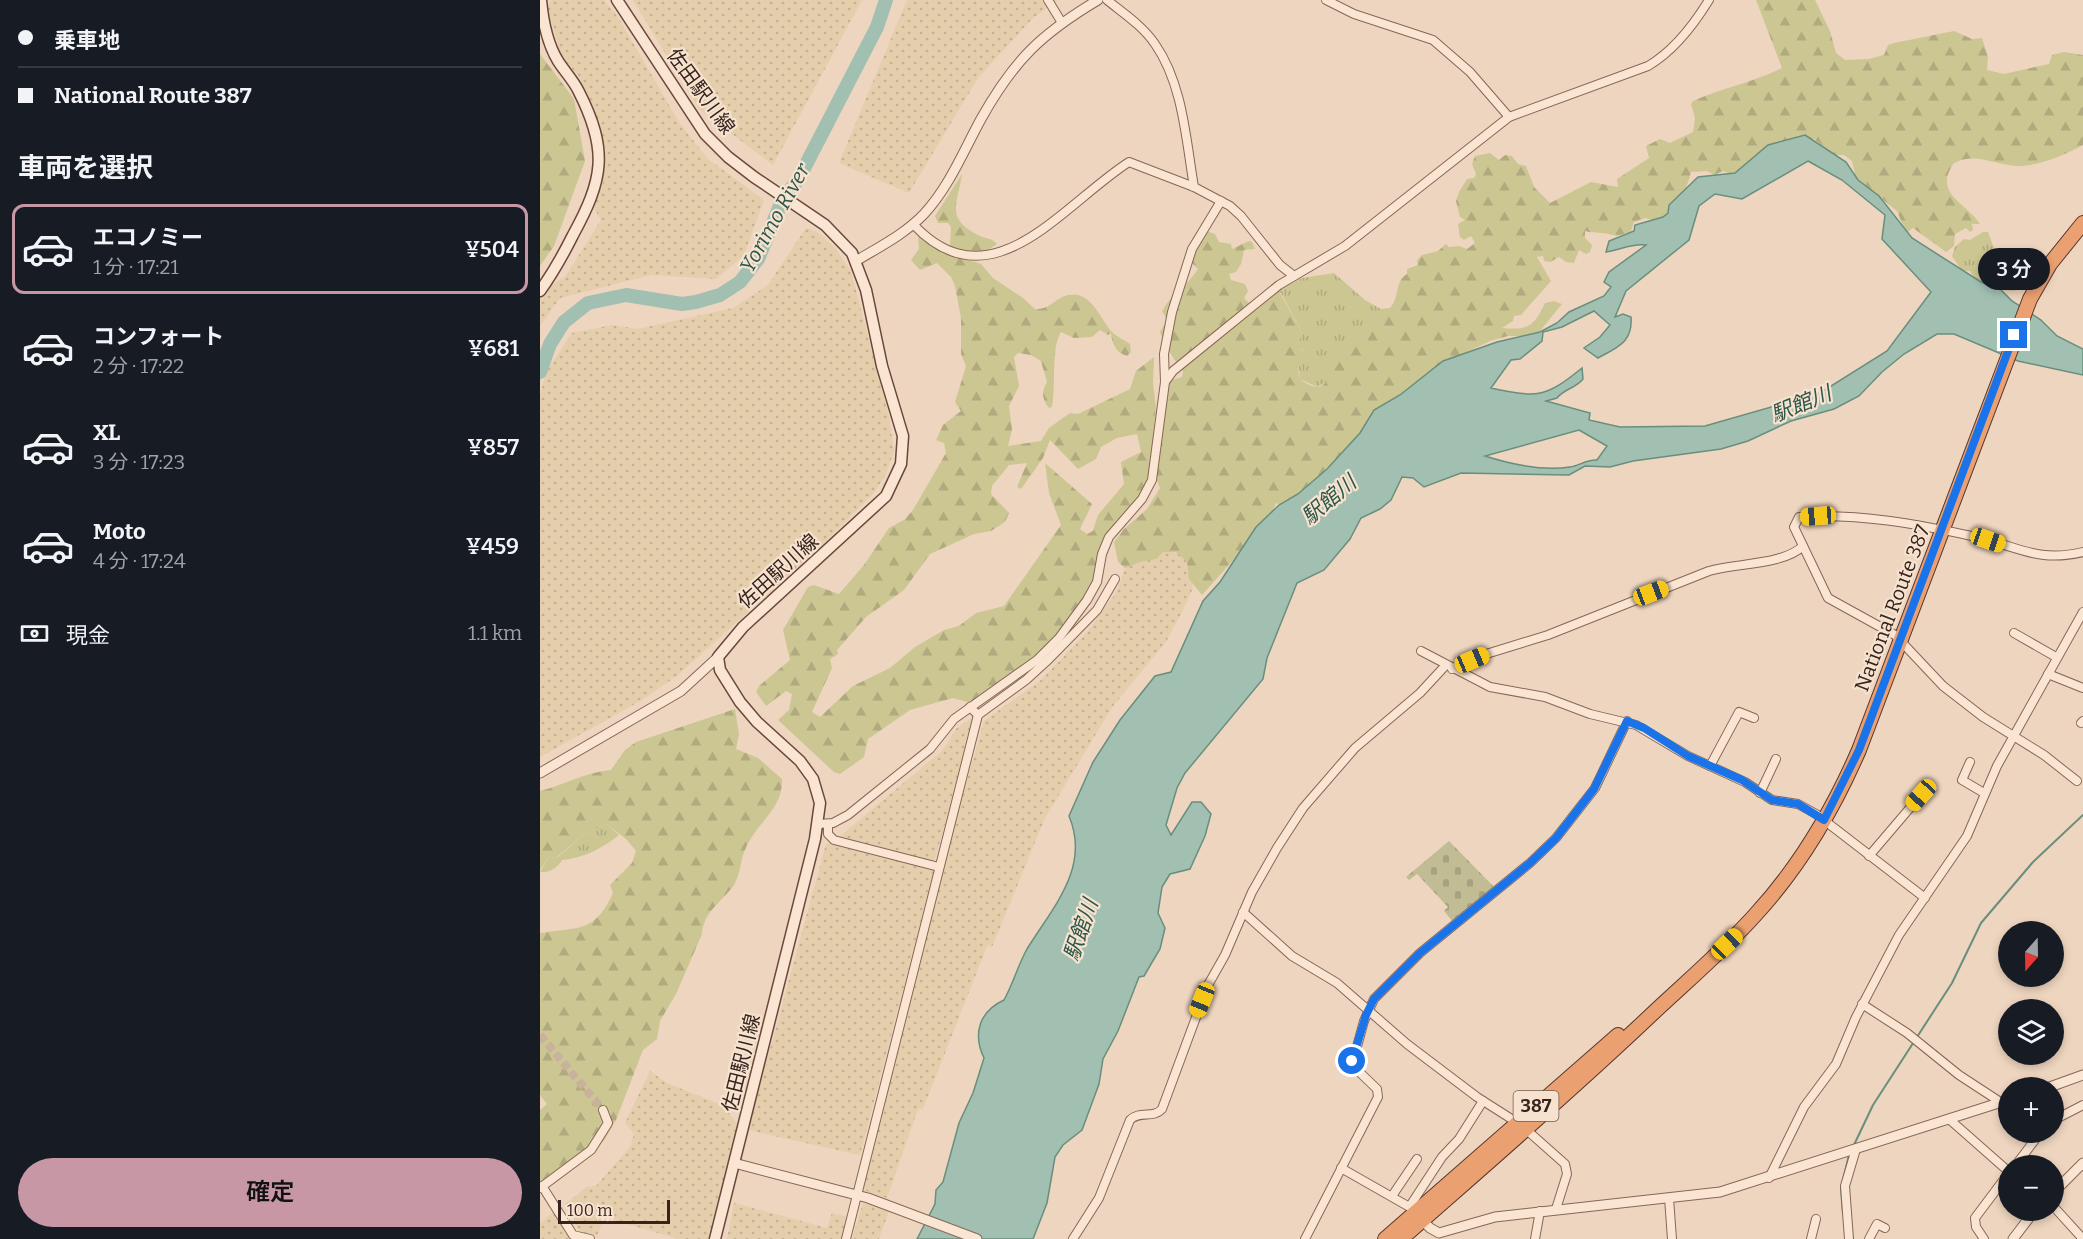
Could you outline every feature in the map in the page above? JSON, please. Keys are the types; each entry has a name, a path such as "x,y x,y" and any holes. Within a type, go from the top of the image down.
{"highway":[{"name":"National Route 387","path":"1385,1239 1521,1126 1690,978 1764,906 1796,863 1824,820 1851,768 2030,298 2050,264 2083,223"},
{"name":"National Route 387","path":"1401,1239 1416,1213"}],"main road":[{"path":"540,291 555,270 591,201 598,184 599,164 589,113 578,90 552,49 543,24 541,0"},
{"name":"佐田駅川線","path":"617,0 705,134 728,157 836,235 856,261 901,428 903,449 894,484 881,502 743,627 718,657 720,670 740,702 810,773 820,802 823,824 715,1239"}],"street":[{"path":"1048,0 1062,23"},
{"path":"856,261 913,224 936,200 1010,72 1039,39 1098,0"},
{"path":"1107,0 1140,27 1155,43 1164,60 1178,95 1194,187"},
{"path":"1326,0 1354,14 1433,40 1470,72 1509,117"},
{"path":"1164,382 1173,371 1294,276 1345,246 1509,117 1648,66 1662,58 1688,30 1709,0"},
{"path":"913,224 926,238 951,251 967,257 988,257 1017,247 1056,220 1108,175 1129,162 1194,187 1221,201 1241,216 1280,266 1294,276"},
{"path":"939,867 834,840 823,824 848,815 930,749 950,724 970,707 1037,660 1059,638 1087,600 1097,582 1102,554 1109,537 1149,487 1164,382 1166,337 1192,249 1221,201"},
{"path":"2077,781 2044,755 1978,714 1943,686 1891,632 1845,610 1828,598 1794,527 1799,517 1867,518 1942,529 1983,538 2031,554 2066,555 2083,552"},
{"path":"1073,1239 1099,1198 1130,1120 1138,1114 1155,1114 1161,1110 1208,985 1225,955 1243,912 1276,848 1326,780 1364,739 1449,667 1548,635 1709,571 1732,564 1783,558 1803,546"},
{"path":"846,1239 978,715 1026,680 1049,659 1097,610 1115,579"},
{"path":"1769,1178 1804,1107 1826,1081 1836,1064 1862,1004 1903,929 1967,836 1984,793 2056,657 2083,612"},
{"path":"2014,633 2056,657"},
{"path":"1421,651 1498,690 1545,697 1590,714 1627,721 1710,766 1742,780 1777,802 1798,804 1824,820 1925,897"},
{"path":"540,773 681,691 718,657"},
{"path":"2048,674 2083,688"},
{"path":"970,707 978,715"},
{"path":"1710,766 1738,712 1754,718"},
{"path":"1305,1239 1379,1095 1377,1089 1352,1065 1368,1010 1374,999 1420,953 1530,863 1556,838 1594,789 1627,721"},
{"path":"1760,793 1776,759"},
{"path":"1970,762 1962,780 1984,793"},
{"path":"1869,856 1921,795"},
{"path":"1243,912 1292,956 1337,983 1483,1101 1521,1126 1566,1166 1567,1174 1556,1209"},
{"path":"1862,1004 1907,1033 1959,1075 1998,1098"},
{"path":"2064,1082 2083,1076"},
{"path":"1416,1213 1442,1157 1459,1139 1483,1101"},
{"path":"1341,1168 1392,1196 1416,1213 1433,1231 1439,1233 1487,1218 1720,1192 1998,1105"},
{"path":"2064,1115 2083,1105"},
{"path":"590,1239 573,1235 541,1187 591,1150 608,1123 603,1110"},
{"path":"1949,1119 1998,1163"},
{"path":"2023,1155 2033,1143"},
{"path":"1849,1239 1845,1186 1852,1150"},
{"path":"1392,1196 1417,1159"},
{"path":"734,1162 856,1194 977,1239"},
{"path":"2064,1182 2083,1163"},
{"path":"1984,1239 1976,1227 1975,1218 1998,1186"},
{"path":"1669,1198 1672,1239"},
{"path":"1535,1239 1540,1211"},
{"path":"2064,1218 2083,1239"},
{"path":"1811,1239 1816,1219"},
{"path":"2013,1239 2027,1221"},
{"path":"1869,1239 1877,1224 1885,1228"}],"shaded area":[{"path":"551,0 604,0 618,17 680,124 708,159 764,200 744,255 716,279 651,275 560,298 540,326 540,296 549,286 565,277 601,220 593,206 603,184 603,146 595,110 578,75 562,58 547,7"},
{"path":"633,0 862,0 773,165 699,109"},
{"path":"907,0 1058,0 1033,18 978,78 909,193 839,163"},
{"path":"806,228 816,231 835,248 851,271 889,417 894,452 885,476 873,494 825,542 678,675 642,700 540,757 540,394 546,372 572,333 612,325 638,329 733,308 768,285"},
{"path":"1164,548 1185,556 1193,588 1182,612 1166,642 1113,706 1045,818 992,947 987,946 923,1109 918,1109 887,1198 863,1190 948,846 984,721 1041,680 1088,631 1116,593 1127,563"},
{"path":"973,717 975,720 935,859 929,861 839,837 943,750 956,729"},
{"path":"831,843 931,866 934,871 860,1155 748,1130 826,844"},
{"path":"650,1071 667,1083 724,1106 740,1128 711,1239 678,1239 604,1217 597,1236 581,1232 566,1204 586,1187 596,1186 630,1147 634,1134 625,1123"},
{"path":"734,1203 827,1228 832,1213 851,1218 845,1239 727,1239"},
{"path":"863,1203 889,1211 879,1239 852,1239"},
{"path":"553,1212 565,1227 570,1239 540,1239 540,1223"}],"green space":[{"path":"1756,0 1815,0 1830,31 1836,53 1845,60 1869,59 1884,55 1888,45 1894,43 1954,31 1972,39 1982,38 1988,57 1987,70 2004,74 2049,64 2052,55 2064,52 2083,55 2083,145 2054,158 2030,165 2013,166 1979,159 1954,163 1948,174 1949,190 1980,224 1972,224 1973,230 1970,232 1966,228 1955,234 1954,246 1946,252 1913,228 1906,233 1897,211 1856,178 1852,161 1844,155 1835,155 1814,139 1799,140 1733,175 1723,171 1714,175 1707,171 1691,172 1674,214 1659,222 1645,218 1634,222 1631,231 1620,235 1585,231 1585,238 1592,245 1590,252 1586,254 1579,250 1574,263 1566,262 1559,257 1550,262 1544,261 1543,256 1537,257 1551,281 1521,315 1514,316 1513,321 1502,328 1528,326 1537,318 1545,303 1554,301 1562,304 1540,331 1527,336 1508,336 1490,341 1456,357 1344,451 1287,508 1276,503 1269,520 1202,595 1189,579 1187,562 1176,552 1163,552 1156,559 1125,568 1118,562 1114,542 1123,530 1147,509 1160,488 1156,478 1165,382 1182,377 1183,371 1170,353 1160,332 1167,320 1162,311 1198,269 1187,258 1188,248 1195,239 1206,231 1215,234 1219,242 1231,244 1232,249 1249,241 1252,242 1255,249 1244,250 1241,264 1236,272 1229,274 1231,280 1245,284 1248,291 1244,298 1253,307 1274,293 1280,293 1303,334 1298,341 1302,344 1298,368 1300,379 1314,387 1320,387 1327,380 1336,362 1350,360 1346,348 1351,336 1362,331 1381,309 1390,308 1395,300 1400,281 1407,274 1407,269 1418,265 1417,260 1422,255 1438,251 1446,244 1449,247 1459,246 1467,249 1475,243 1471,236 1464,240 1460,237 1458,224 1465,220 1460,217 1456,201 1467,179 1474,178 1476,174 1472,164 1475,156 1490,153 1499,160 1505,155 1512,156 1518,164 1526,166 1534,187 1550,203 1591,182 1618,187 1617,179 1649,158 1646,146 1660,139 1670,143 1693,132 1695,118 1691,104 1693,101 1782,68"},
{"path":"540,54 574,99 585,161 554,246 540,266"},
{"path":"962,174 956,203 958,217 969,230 997,244 983,253 957,256 981,264 993,278 1035,309 1045,308 1068,295 1082,297 1094,306 1113,333 1130,344 1131,352 1127,356 1115,348 1111,333 1108,335 1100,330 1092,337 1074,338 1061,332 1056,347 1052,407 1049,408 1043,395 1047,382 1041,361 1031,355 1018,353 1014,357 1019,386 1009,406 1012,430 1008,446 1041,441 1049,428 1070,413 1078,414 1130,389 1136,371 1154,357 1153,384 1156,407 1149,475 1143,492 1107,534 1097,575 1083,606 1032,663 971,703 953,698 910,710 868,739 864,757 840,774 834,772 778,720 789,710 792,694 786,691 766,706 756,692 759,686 790,660 783,630 808,587 814,585 839,594 864,565 889,528 904,520 913,510 946,453 944,443 936,440 943,425 961,411 955,402 966,366 961,354 961,318 951,277 937,263 920,270 911,260 919,249 918,233 939,247 950,247 951,227 948,223 938,223 935,216","holes":["1137,434 1141,452 1121,462 1124,484 1098,515 1093,531 1087,534 1080,529 1092,504 1045,463 1049,493 1061,525 1004,606 976,613 959,626 944,630 915,647 890,668 853,686 820,717 812,712 832,668 830,659 838,654 837,650 866,617 904,590 930,554 974,534 991,531 1005,522 1009,513 991,494 992,486 1009,465 1027,463 1017,487 1021,489 1043,458 1050,440 1078,469 1096,459 1101,447 1117,438"]},
{"path":"1983,232 1988,232 1998,259 2013,275 2015,291 1996,288 1978,281 1970,271 1962,271 1952,256 1955,247 1964,239 1970,240"},
{"path":"1334,273 1365,300 1381,309 1362,331 1350,360 1333,372 1328,381 1317,387 1300,379 1298,360 1303,349 1298,341 1303,334 1281,293 1274,293 1302,278"},
{"path":"735,709 739,734 736,749 758,758 782,779 778,799 750,840 743,854 734,885 706,919 702,934 676,994 660,1021 657,1039 643,1050 616,1120 605,1139 591,1155 573,1169 549,1175 540,1182 540,1110 547,1104 540,1095 540,933 575,928 592,922 606,906 613,893 610,885 632,863 636,851 626,839 606,824 584,834 557,857 548,858 540,870 540,791 593,773 611,770 625,750 636,742"},
{"path":"606,824 619,835 593,852 562,860 553,869 540,872 548,858 558,857 584,834"},
{"path":"1449,841 1495,888 1454,923 1444,911 1448,907 1417,874 1409,880 1406,877"}],"water":[{"name":"駅館川","path":"1805,135 1846,162 1858,180 1879,196 1912,238 1981,282 2001,290 2012,301 2041,320 2057,336 2083,349 2083,375 2018,361 1954,334 1937,334 1904,354 1882,372 1859,396 1834,409 1791,421 1748,441 1721,449 1633,461 1610,467 1585,466 1569,475 1461,473 1424,487 1413,478 1402,477 1391,500 1380,509 1361,518 1350,539 1324,570 1297,583 1267,658 1263,679 1185,773 1177,788 1166,825 1171,835 1192,802 1201,802 1211,814 1205,836 1190,869 1170,874 1162,887 1158,913 1165,928 1160,949 1144,976 1139,977 1118,1031 1103,1059 1099,1084 1082,1130 1063,1145 1055,1157 1047,1203 1033,1239 917,1239 935,1204 936,1190 943,1182 959,1123 973,1093 984,1058 980,1049 980,1024 989,1010 1004,1000 1027,949 1066,887 1075,853 1075,835 1069,816 1093,762 1120,720 1155,676 1171,672 1203,601 1220,582 1256,527 1279,505 1298,494 1327,469 1360,433 1374,410 1400,395 1443,361 1497,342 1540,332 1557,323 1569,312 1604,296 1611,287 1604,282 1609,272 1646,245 1606,252 1609,241 1634,231 1635,225 1663,217 1668,213 1669,205 1698,177 1735,173 1768,145","holes":["1808,161 1842,180 1885,215 1882,239 1931,292 1887,351 1820,393 1705,426 1620,427 1589,420 1590,413 1546,401 1557,398 1580,382 1583,379 1582,368 1559,385 1540,393 1520,393 1491,388 1511,360 1520,359 1542,341 1543,332 1562,327 1594,311 1610,325 1600,337 1584,348 1598,358 1618,347 1630,332 1631,317 1623,314 1615,317 1626,291 1689,240 1699,206 1715,194 1742,199","1579,430 1607,446 1597,460 1570,467 1549,468 1516,464 1485,456"]}],"waterway":[{"name":"Yorimo River","path":"540,372 550,344 564,322 588,303 626,295 682,304 720,295 740,282 758,259 782,201 799,178 877,27 886,0"},
{"path":"1853,1147 1873,1105 1952,983 1981,923 2033,862 2083,815"},
{"path":"1843,1214 1841,1188 1849,1155"}],"tunnel":[{"path":"540,1035 603,1110"}],"route":[{"path":"1352,1061 1366,1015 1374,999 1420,953 1513,878 1556,838 1594,789 1627,721 1644,728 1688,756 1742,780 1772,800 1798,804 1824,820 1859,750 2014,335"}]}
